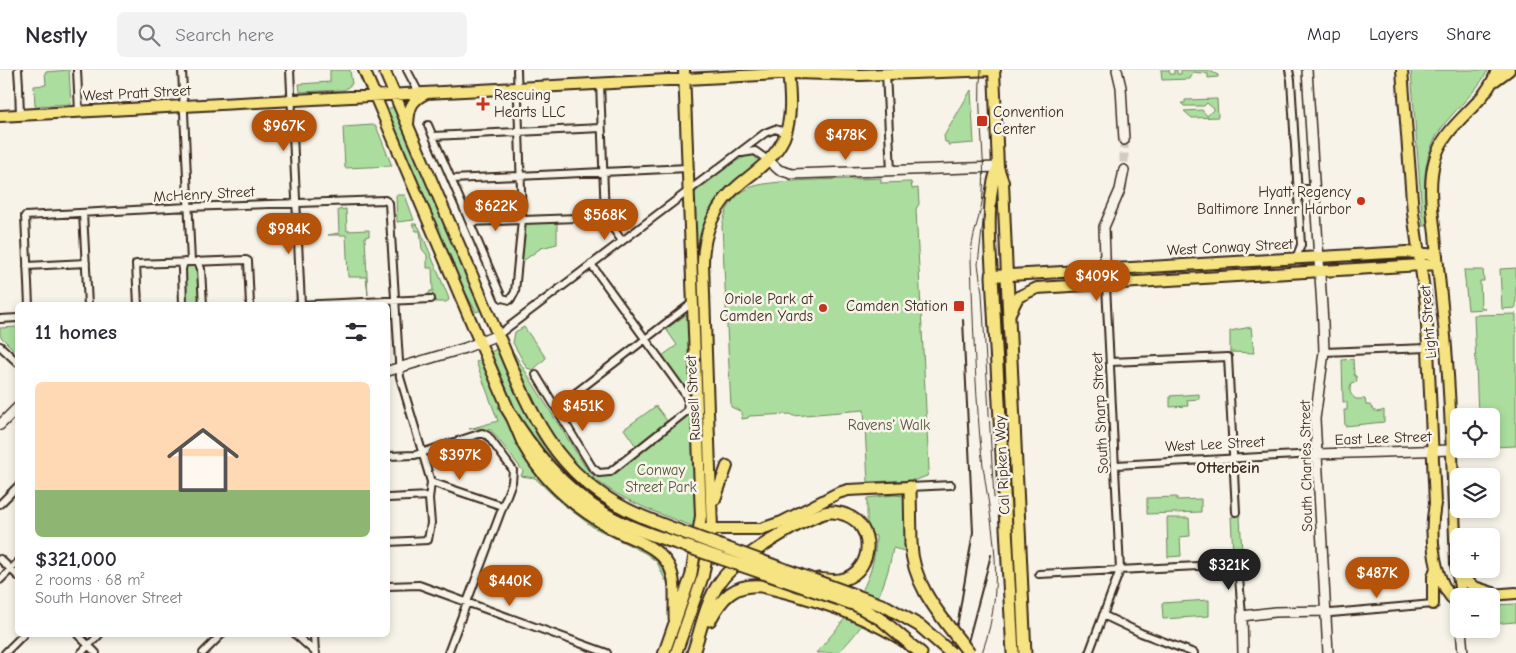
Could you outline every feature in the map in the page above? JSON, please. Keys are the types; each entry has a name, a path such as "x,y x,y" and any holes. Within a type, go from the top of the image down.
{"highway":[{"name":"Cal Ripken Way","path":"992,276 1013,653"},
{"name":"Cal Ripken Way","path":"1007,276 1025,653"},
{"path":"499,338 523,395 552,447 572,471 597,492 627,510 898,613 920,626 951,653"},
{"path":"506,407 534,449 576,494 608,516 639,530 856,605 882,620 921,653"},
{"path":"910,487 915,573 924,591 969,653"},
{"path":"694,653 715,591 728,571 759,548 817,516 834,512 851,517 862,526 867,540 864,562 856,572 845,579 828,580 807,577"},
{"path":"694,653 716,609 726,595 744,586 766,587 856,617 910,644"}],"main road":[{"path":"364,70 506,407 532,461 551,484 594,518 651,546 661,555 674,580 675,623"},
{"path":"384,70 499,338 390,370"},
{"name":"West Pratt Street","path":"0,116 600,84 684,75 994,70"},
{"path":"994,70 998,167 1003,182 1007,276"},
{"path":"1117,70 1121,87 1124,140"},
{"name":"South Charles Street","path":"1306,70 1324,352 1316,403 1316,454 1328,653"},
{"name":"Light Street","path":"1402,70 1427,348 1437,568 1441,583 1450,594"},
{"name":"Light Street","path":"1450,430 1446,349 1437,259 1432,180 1437,152 1451,129 1494,81 1497,70"},
{"path":"1494,81 1508,70"},
{"path":"789,72 790,111 786,132 769,160 779,170 792,174 998,167"},
{"name":"Russell Street","path":"664,653 691,576 700,528 701,511 684,75"},
{"path":"408,125 409,110 414,100 430,92"},
{"name":"Russell Street","path":"676,653 700,585 712,529 713,507 704,248 709,227 722,203 734,188 769,160"},
{"path":"992,276 993,182 998,167"},
{"name":"South Sharp Street","path":"1106,285 1104,227 1120,190 1124,170"},
{"name":"West Conway Street","path":"992,276 1418,252 1437,259"},
{"name":"West Conway Street","path":"1010,313 1018,297 1033,289 1421,265 1437,259"},
{"path":"0,425 15,410"},
{"name":"East Lee Street","path":"1316,454 1450,450"},
{"name":"Light Street","path":"1451,458 1455,528"},
{"path":"713,507 728,466"},
{"path":"700,528 761,529 782,522 838,492 910,487"},
{"name":"Light Street","path":"1435,504 1439,514 1441,561 1444,573 1454,588"},
{"path":"1434,604 1433,577 1437,568"},
{"path":"1463,578 1476,588"},
{"path":"1500,594 1516,593"},
{"path":"1243,653 1242,616 1275,612 1325,611"},
{"path":"1462,638 1463,653"}],"street":[{"path":"18,70 20,115"},
{"path":"77,70 79,112"},
{"path":"182,70 188,207 187,262 182,269 183,302"},
{"path":"290,70 301,302"},
{"path":"407,70 419,93"},
{"path":"428,125 502,298 507,301 512,299 522,220 517,70"},
{"path":"1289,70 1301,245 1296,258"},
{"path":"886,72 891,171"},
{"path":"600,84 605,217 622,241"},
{"path":"433,136 601,128"},
{"path":"499,338 591,264 771,129 786,132"},
{"path":"741,153 755,151 769,160"},
{"path":"452,179 688,168"},
{"path":"1298,189 1315,188"},
{"name":"McHenry Street","path":"28,266 25,216 188,207 385,200 389,203 395,300"},
{"path":"83,213 88,302"},
{"path":"470,222 605,217"},
{"path":"138,302 136,264 246,260 248,261 250,302"},
{"path":"198,261 201,269 202,302"},
{"path":"29,302 28,266 86,263"},
{"path":"536,375 592,467 601,473 610,472 687,411 688,401 685,394 591,264"},
{"name":"South Sharp Street","path":"1089,653 1120,570 1106,285"},
{"path":"357,302 431,299"},
{"path":"390,542 428,540 432,523 429,496 431,482 399,368 395,300"},
{"path":"556,408 692,303"},
{"path":"0,319 15,318"},
{"path":"1324,352 1427,348"},
{"path":"1,349 15,361"},
{"path":"1111,362 1228,357 1236,512"},
{"path":"390,456 415,455 485,434 513,473 448,653"},
{"name":"West Lee Street","path":"1116,465 1316,454"},
{"path":"431,482 502,506"},
{"path":"910,487 951,485"},
{"path":"0,504 15,489"},
{"path":"390,498 429,496"},
{"path":"0,559 15,573"},
{"path":"1039,574 1238,564 1242,616"},
{"path":"0,580 15,565"},
{"path":"390,586 418,585 606,653"},
{"path":"1325,611 1331,613 1434,604"},
{"path":"1103,615 1141,633 1194,653"},
{"path":"5,653 21,637"},
{"path":"80,637 96,653"},
{"path":"81,653 97,637"},
{"path":"203,653 219,637"},
{"path":"298,637 315,653"},
{"path":"314,637 315,653"}],"green space":[{"path":"69,70 71,104 35,106 34,86 46,85 45,72"},
{"path":"330,70 350,70 352,84 344,90 300,92 299,84 330,82"},
{"path":"1161,70 1169,70 1170,74 1174,74 1174,70 1177,70 1177,74 1181,74 1181,70 1208,70 1218,75 1218,77 1208,78 1208,74 1193,72 1190,79 1162,80"},
{"path":"1411,70 1488,70 1476,88 1442,128 1434,141 1426,167 1427,226 1423,226"},
{"path":"971,90 974,143 948,145 948,142 945,142 944,136"},
{"path":"1217,99 1218,117 1192,118 1184,111 1202,110 1207,116 1214,109 1207,103 1204,106 1184,106 1181,103 1185,103 1185,100"},
{"path":"393,107 482,310 476,312 461,284 387,109"},
{"path":"376,126 392,166 345,168 343,127"},
{"path":"753,154 759,162 736,180 719,199 707,221 699,249 705,435 702,435 694,195 697,190 720,172"},
{"name":"Oriole Park at Camden Yards","path":"881,178 881,183 911,182 912,189 918,188 919,204 916,209 929,470 927,476 916,480 868,482 864,410 793,416 790,414 749,416 742,419 742,412 731,407 722,226 727,209 733,200 742,192 757,185 790,181"},
{"path":"396,195 405,195 414,220 397,222"},
{"path":"346,209 347,231 369,230 369,236 365,237 368,295 366,277 348,277 346,235 328,235 339,233 338,210"},
{"path":"557,220 557,244 541,248 523,261 521,259 526,222"},
{"path":"412,224 416,224 419,227 448,296 449,300 446,302 432,302 432,297 428,295 430,291 433,291 432,268 427,268 427,255 422,249 420,231 416,231"},
{"path":"185,265 195,265 199,270 199,302 185,302"},
{"path":"1516,268 1516,308 1502,309 1500,269"},
{"path":"1464,270 1483,270 1484,281 1480,281 1481,307 1486,309 1468,310"},
{"path":"1516,314 1516,446 1500,447 1500,408 1478,408 1474,315"},
{"path":"686,315 688,316 691,396 662,356 677,345 666,329"},
{"path":"15,327 15,351 0,336 0,328"},
{"path":"524,327 546,358 533,370 527,368 513,343 515,332"},
{"path":"1251,327 1254,353 1230,352 1230,331"},
{"path":"497,349 538,438 562,470 603,503 628,517 616,511 596,499 559,470 527,432 506,393 490,352"},
{"name":"Conway Street Park","path":"512,350 586,468 594,476 613,473 684,418 689,412 692,412 695,527 627,499 607,488 571,459 555,440 541,417"},
{"path":"1353,359 1354,375 1357,382 1351,384 1351,394 1356,399 1365,399 1366,405 1370,405 1376,411 1384,410 1384,422 1345,426 1344,410 1347,410 1347,402 1343,402 1342,360"},
{"path":"481,360 516,441 531,466 645,547 662,562 670,579 665,580 657,562 645,553 593,527 560,502 535,478 521,476 523,471 491,430 469,429 498,421 476,362"},
{"path":"1199,394 1199,399 1187,400 1188,406 1170,407 1170,396"},
{"path":"656,406 668,422 636,446 624,429"},
{"path":"894,495 905,496 908,552 893,548 886,578 874,605 849,642 838,653 816,653 848,614 865,585 871,570 876,536 871,535 867,527 867,498"},
{"path":"1177,497 1177,500 1201,499 1201,512 1147,514 1147,498"},
{"path":"1240,516 1242,553 1233,554 1231,517"},
{"path":"628,517 684,541 638,522"},
{"path":"1167,518 1189,518 1190,536 1180,537 1181,556 1168,557"},
{"path":"1209,600 1209,616 1163,619 1162,603"},
{"path":"1516,604 1516,622 1500,623 1500,605"}],"tunnel":[{"path":"1124,140 1124,170"}],"tram line":[{"path":"981,70 980,101 984,178 981,210 972,243 971,260 975,372 980,439 996,571 990,625 982,653"},
{"path":"984,214 978,264 982,293 994,498"}],"railway":[{"path":"947,653 958,621 973,532 963,320"},
{"path":"965,653 991,555"}],"place":[{"name":"Rescuing Hearts LLC","path":"483,104"},
{"name":"Convention Center","path":"982,121"},
{"name":"Hyatt Regency Baltimore Inner Harbor","path":"1361,201"},
{"name":"Camden Station","path":"959,306"},
{"name":"Oriole Park at Camden Yards","path":"823,308"}],"district":[{"name":"Otterbein","path":"1228,468"}],"park label":[{"name":"Ravens' Walk","path":"889,425"}]}
